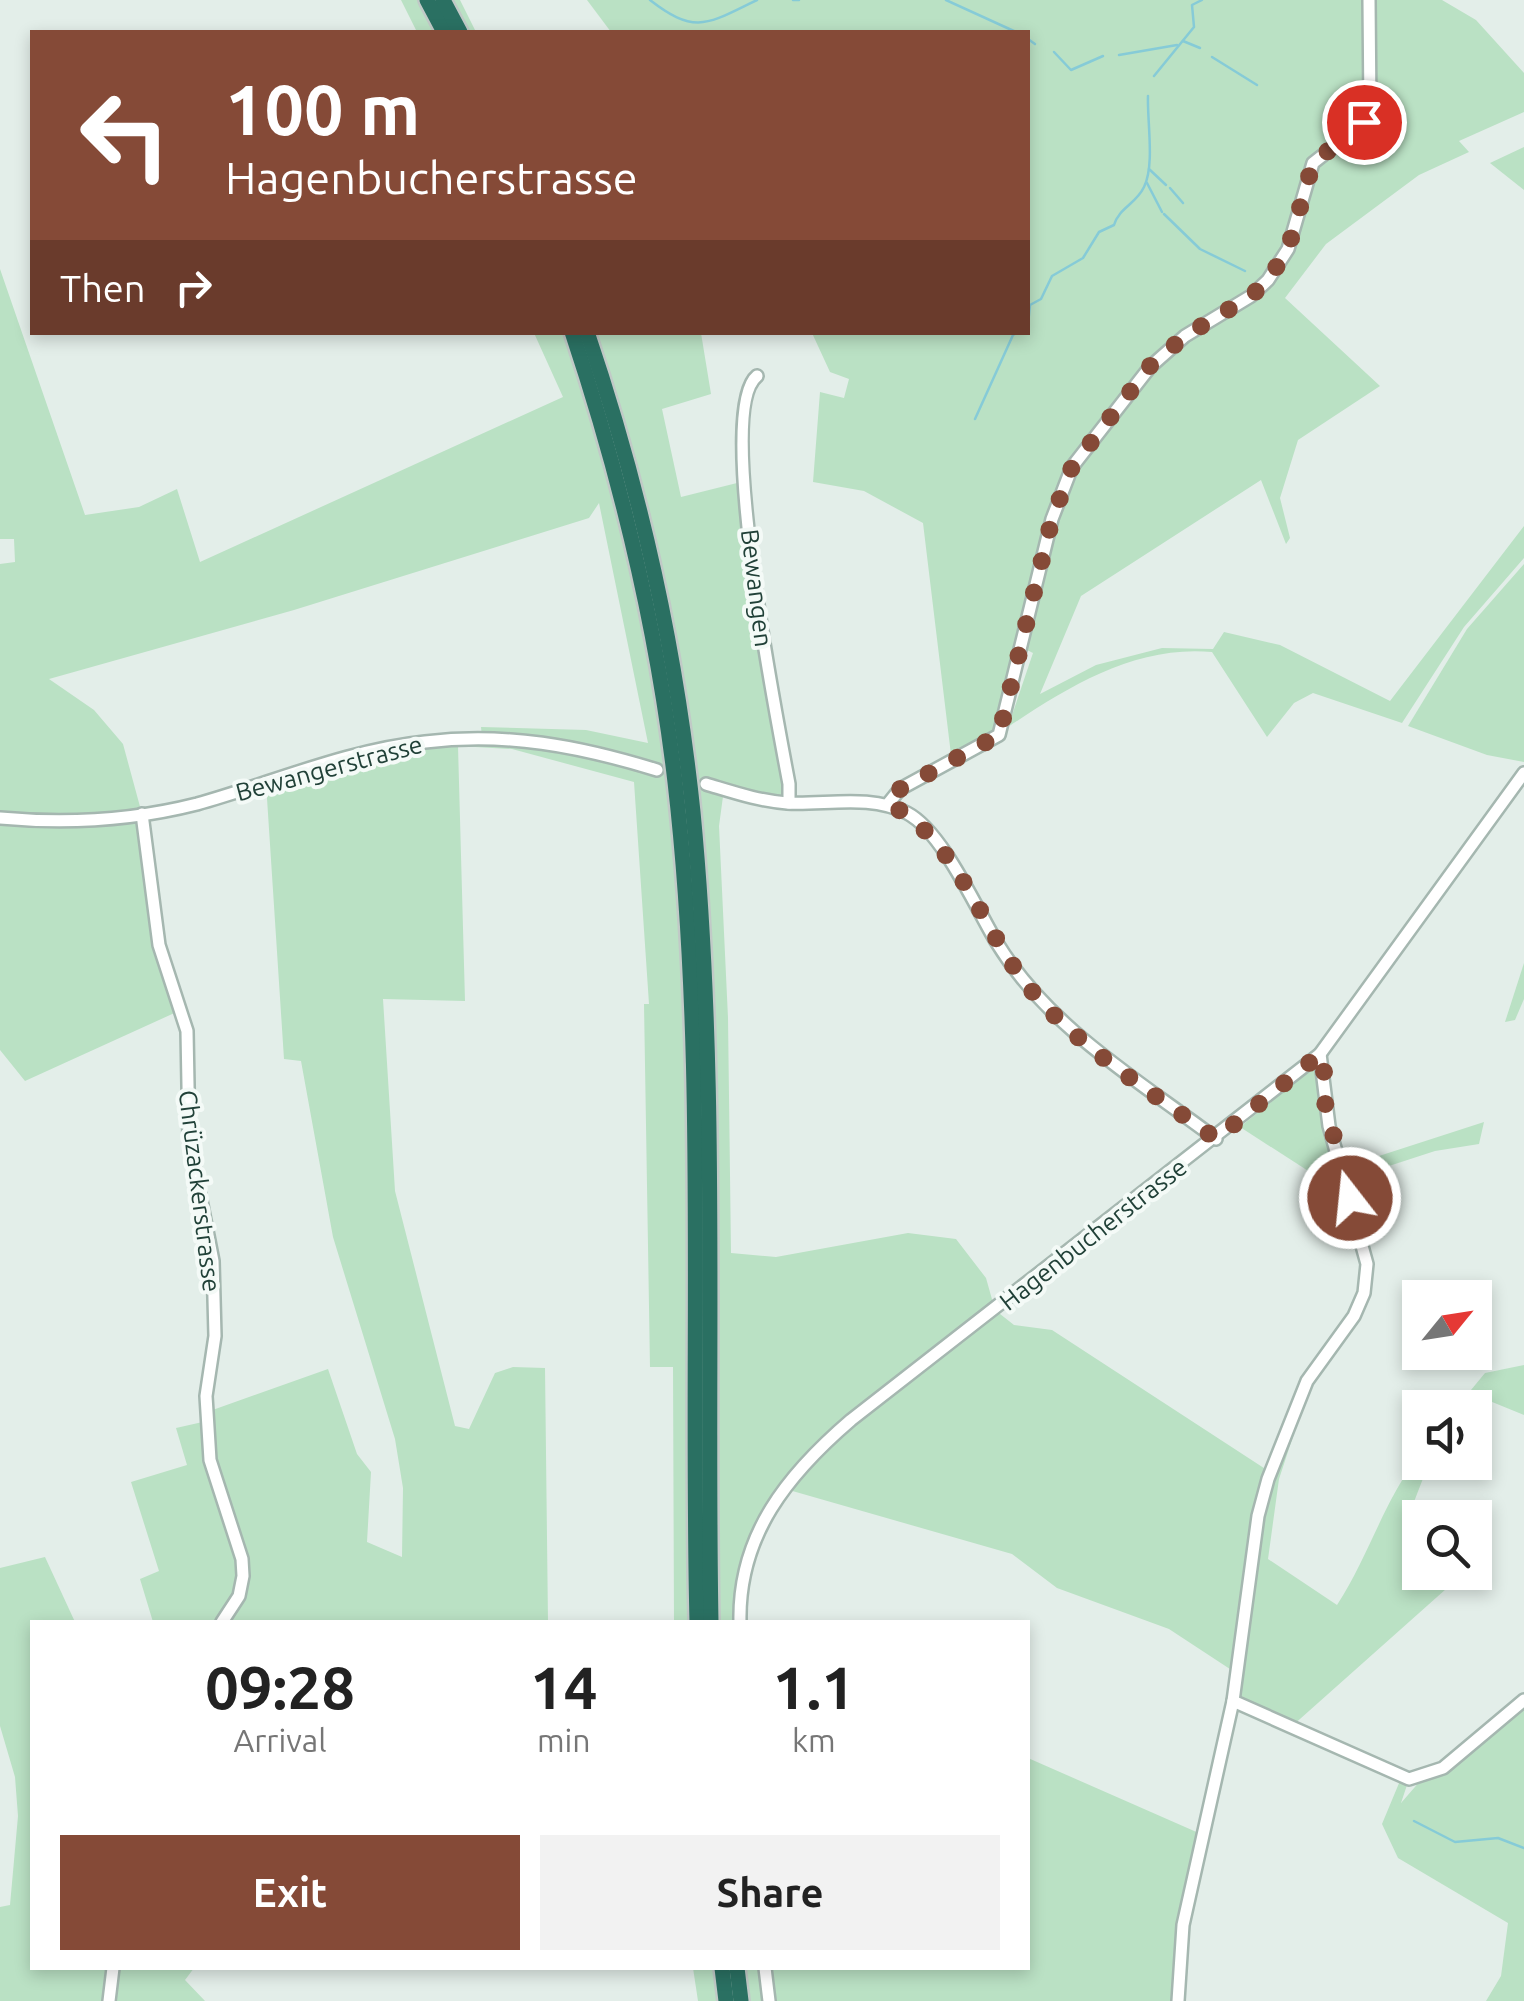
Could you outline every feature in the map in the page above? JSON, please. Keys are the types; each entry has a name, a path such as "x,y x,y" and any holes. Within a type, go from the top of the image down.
{"highway":[{"path":"427,0 443,30"},
{"path":"443,0 459,30"},
{"path":"573,335 614,468 640,574 678,810 694,1089 697,1620"},
{"path":"589,335 652,559 675,680 692,811 708,1071 712,1620"},
{"path":"722,1970 726,2001"},
{"path":"736,1970 741,2001"}],"street":[{"path":"888,804 900,789 999,735 1052,519 1072,467 1150,366 1185,336 1251,296 1268,280 1288,249 1313,163 1364,122 1370,110 1370,0"},
{"name":"Bewangen","path":"757,376 747,392 745,481 754,595 789,784 789,803"},
{"name":"Bewangerstrasse","path":"0,818 78,820 193,805 370,753 439,740 533,739 657,770"},
{"name":"Hagenbucherstrasse","path":"740,1620 744,1573 754,1541 784,1484 850,1420 1216,1139 1320,1054 1524,773"},
{"path":"706,784 789,803 888,804 912,816 932,836 1004,955 1066,1027 1216,1139"},
{"name":"Chrüzackerstrasse","path":"142,814 159,945 187,1031 188,1139 213,1262 215,1336 206,1396 210,1460 242,1559 243,1576 238,1596 223,1620"},
{"path":"1178,2001 1183,1925 1232,1701 1242,1606 1268,1479 1308,1381 1354,1316 1364,1293 1367,1264 1326,1113 1320,1054"},
{"path":"1232,1701 1409,1779 1443,1768 1524,1700"},
{"path":"109,2001 113,1970"},
{"path":"765,1970 768,2001"}],"green space":[{"path":"401,0 460,0 475,30 416,30"},
{"path":"587,0 1442,0 1476,20 1524,73 1524,112 1459,141 1469,152 1419,175 1326,244 1285,298 1380,386 1298,440 1280,498 1290,538 1286,544 1261,480 1081,596 1040,694 1096,665 1162,648 1213,649 1224,632 1280,645 1390,701 1524,526 1524,558 1464,627 1402,723 1313,693 1294,703 1267,737 1212,652 1184,652 1157,655 1104,672 1008,727 1033,653 1027,650 1035,618 1029,616 999,735 952,763 923,523 864,491 813,482 820,392 844,398 849,379 830,372 813,335 1030,335 1030,30 610,30"},
{"path":"1524,147 1524,190 1490,163"},
{"path":"0,269 85,515 139,507 177,489 200,562 563,397 535,335 701,335 711,394 662,409 681,497 745,481 789,803 724,789 719,826 728,1018 731,1253 776,1257 908,1233 956,1239 986,1278 995,1310 1014,1325 1052,1330 1270,1472 1272,1479 1306,1397 1279,1479 1268,1559 1337,1605 1402,1480 1422,1480 1415,1500 1402,1500 1402,1590 1445,1590 1291,1727 1233,1701 1236,1673 1169,1629 1057,1588 1012,1554 782,1488 754,1541 740,1620 674,1620 673,1367 650,1367 644,1004 649,1004 634,782 512,749 458,746 465,1001 383,999 395,1191 455,1426 469,1429 495,1373 513,1367 545,1368 548,1620 152,1620 140,1579 159,1571 131,1482 187,1465 176,1428 207,1421 207,1412 328,1369 357,1454 371,1472 367,1542 402,1557 403,1488 395,1439 333,1237 301,1061 284,1059 266,783 370,753 482,737 481,727 586,730 648,743 599,503 589,518 294,610 49,679 94,710 123,744 142,814 159,945 181,1010 25,1081 0,1050 0,564 15,562 14,539 0,539"},
{"path":"1524,564 1524,762 1487,755 1408,726 1467,629"},
{"path":"1524,963 1524,999 1515,1020 1505,1022"},
{"path":"1315,1066 1321,1067 1347,1196 1240,1127"},
{"path":"1484,1122 1479,1144 1435,1151 1349,1179 1345,1167"},
{"path":"1524,1365 1524,1415 1492,1402 1492,1390 1471,1390 1485,1373"},
{"path":"45,1557 74,1620 30,1620 30,1970 192,1970 185,1980 205,2001 0,2001 0,1907 10,1905 18,1816 15,1777 0,1726 0,1568"},
{"path":"1524,1704 1524,2001 1486,2001 1501,1976 1508,1923 1398,1858 1382,1824 1402,1776 1409,1779 1401,1803 1421,1780 1444,1772"},
{"path":"1030,1759 1201,1834 1178,2001 698,2001 693,1970 1030,1970"}],"waterway":[{"path":"650,0 691,22 714,20 757,0"},
{"path":"793,0 799,0"},
{"path":"946,0 1012,30"},
{"path":"1154,76 1194,27 1192,5 1202,0"},
{"path":"1030,40 1035,44"},
{"path":"1183,41 1200,48"},
{"path":"1119,55 1177,45"},
{"path":"1054,52 1071,70 1103,56"},
{"path":"1212,57 1257,85"},
{"path":"1030,305 1041,299 1052,276 1083,258 1099,232 1114,225 1144,187 1150,155 1148,96"},
{"path":"1149,169 1166,185"},
{"path":"1147,183 1162,212"},
{"path":"1170,188 1183,203"},
{"path":"1164,214 1200,249 1245,271"},
{"path":"975,419 1013,335"},
{"path":"1414,1821 1455,1842 1498,1838 1524,1848"}],"route":[{"path":"1350,1198 1324,1099 1324,1065 1320,1054 1216,1139 1066,1027 1004,955 932,836 912,816 888,804 900,789 999,735 1052,519 1072,467 1150,366 1185,336 1251,296 1268,280 1288,249 1306,175 1313,163 1364,122"}]}
